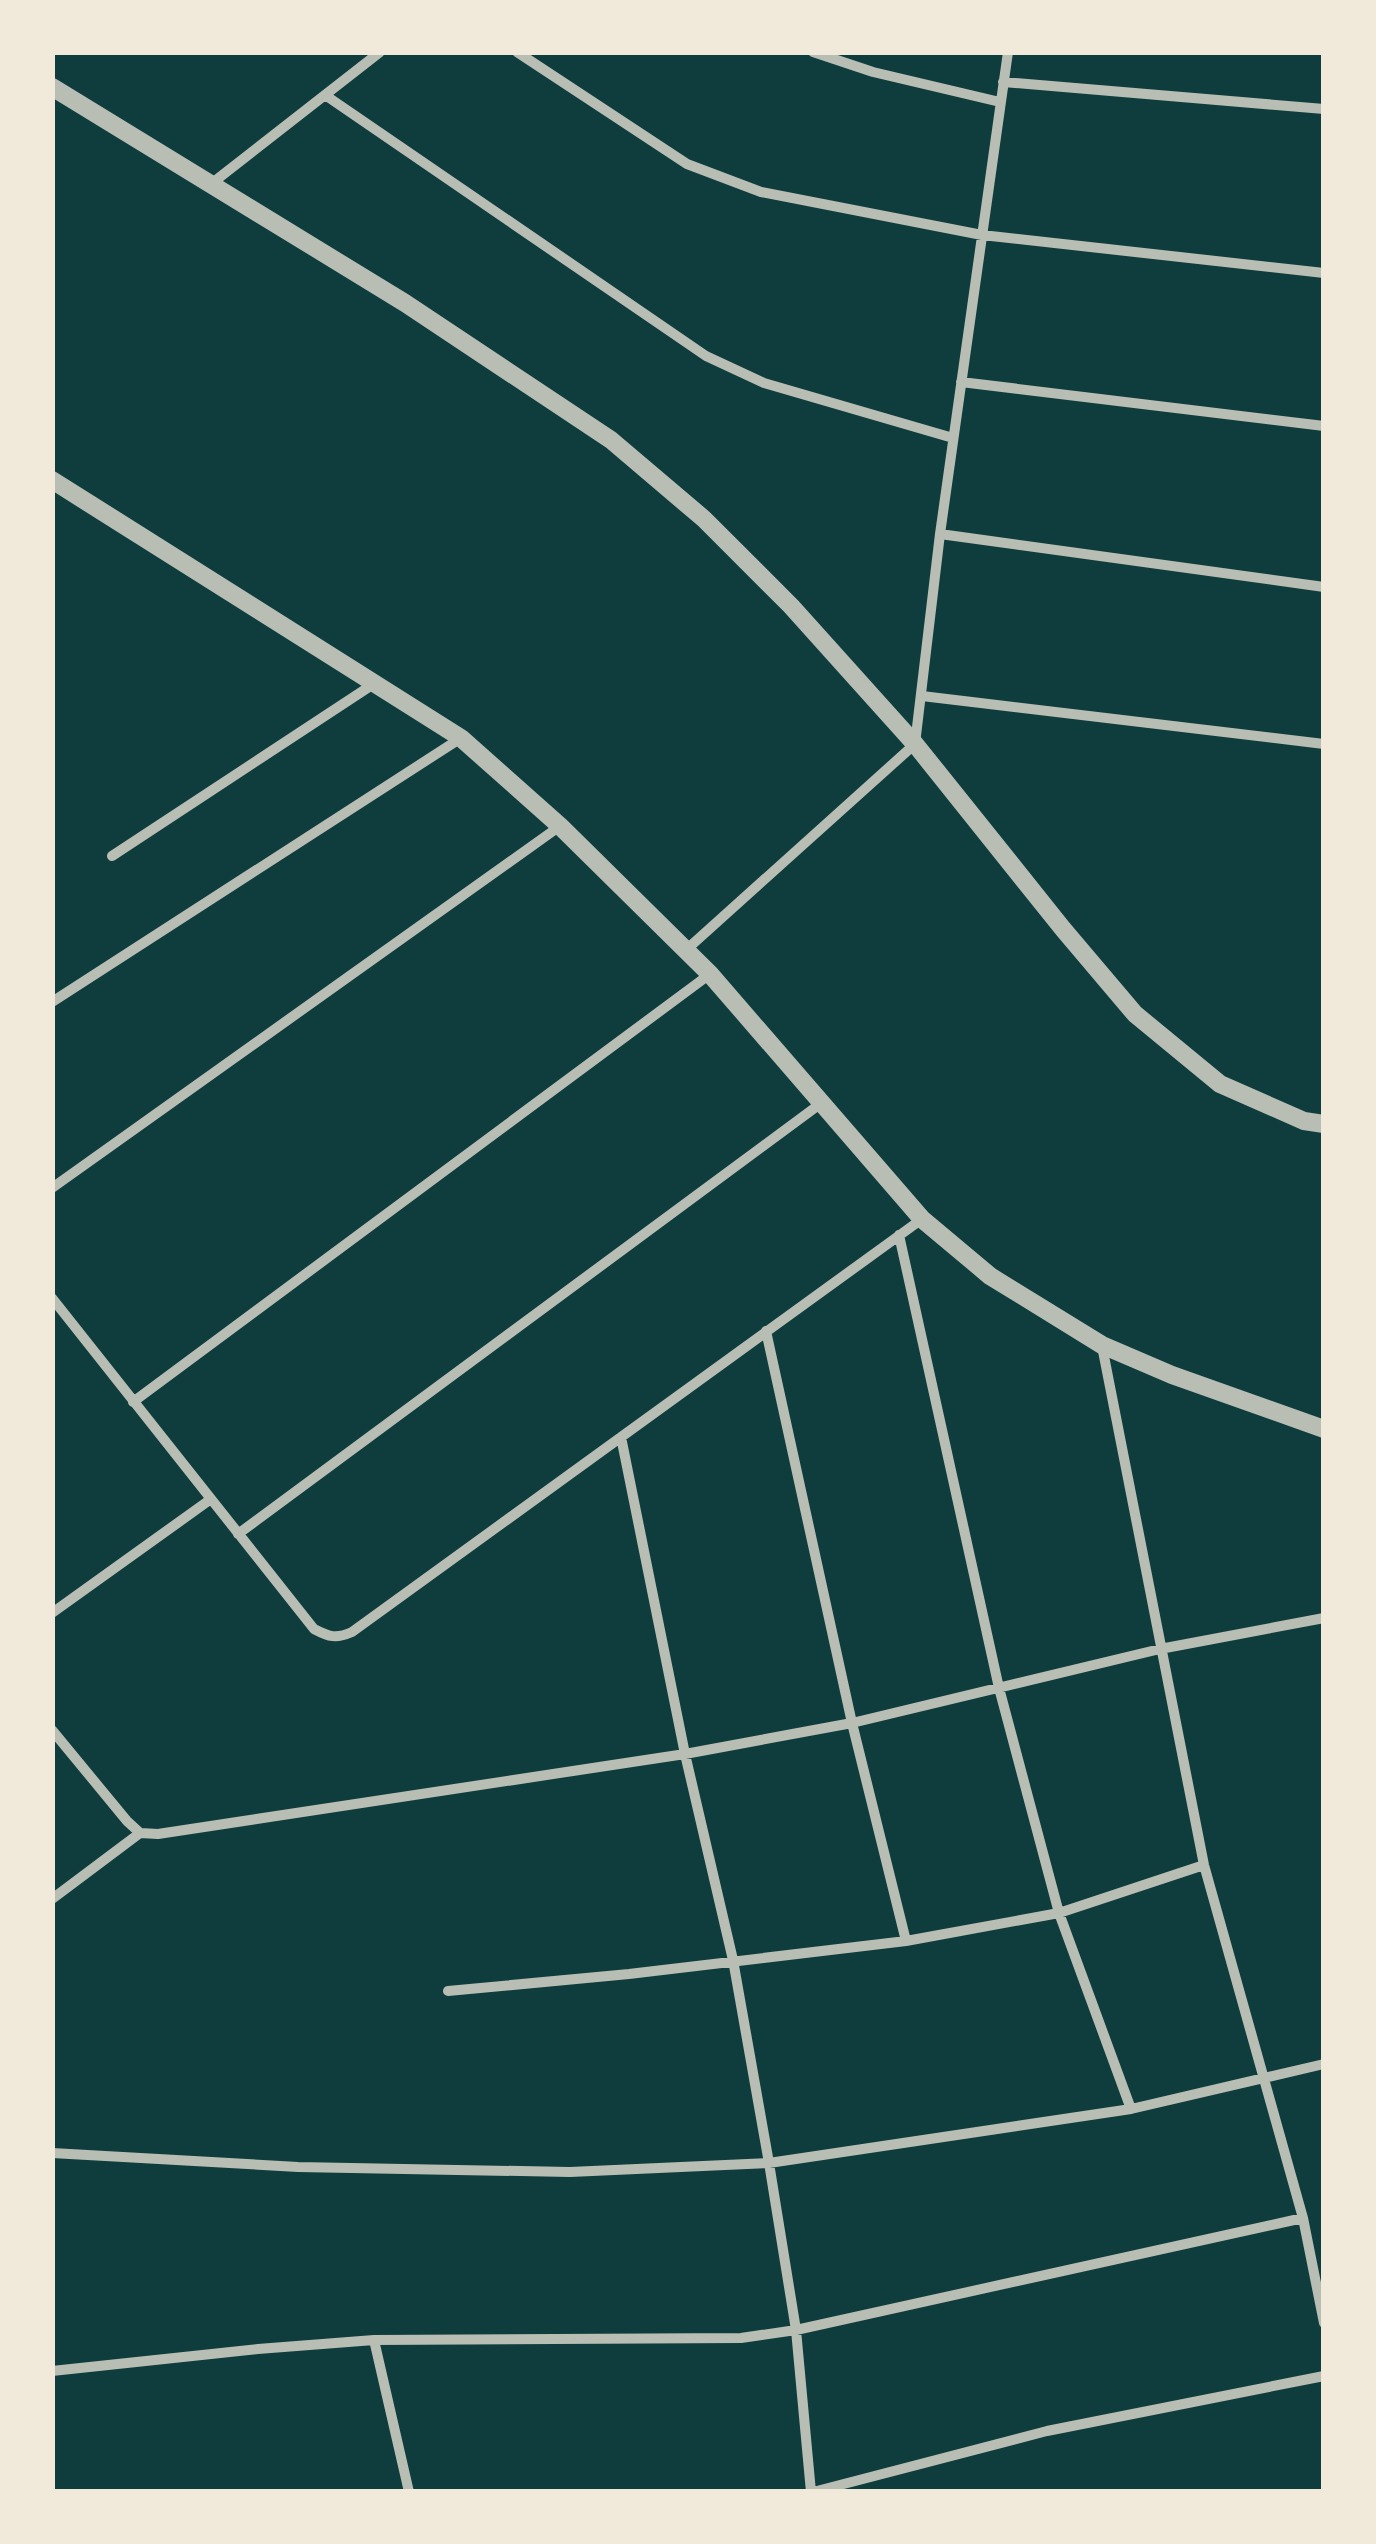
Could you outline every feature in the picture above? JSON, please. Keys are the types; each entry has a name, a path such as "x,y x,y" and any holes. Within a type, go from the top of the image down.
{"street":[{"path":"211,184 380,52"},
{"path":"517,52 687,164 760,192 982,236 1324,273"},
{"path":"812,52 873,72 1000,102"},
{"path":"686,950 915,744 940,534 1008,52"},
{"path":"52,77 59,91 406,302 611,440 704,519 791,606 915,744 1135,1014 1220,1084 1304,1121 1324,1124"},
{"path":"1003,82 1324,108"},
{"path":"325,95 706,356 764,384 954,438"},
{"path":"961,382 1324,426"},
{"path":"52,480 461,738 560,826 710,974 922,1219 990,1276 1102,1345 1190,1382 1324,1429"},
{"path":"940,534 1324,587"},
{"path":"112,856 375,684"},
{"path":"922,696 1324,744"},
{"path":"52,1002 461,738"},
{"path":"52,1188 560,826"},
{"path":"133,1402 710,974"},
{"path":"238,1534 820,1104"},
{"path":"52,1298 314,1628 339,1638 922,1219"},
{"path":"899,1235 998,1688 1059,1914 1131,2109"},
{"path":"766,1331 852,1723 906,1941"},
{"path":"1102,1345 1204,1865 1303,2218 1324,2323"},
{"path":"621,1436 685,1754 732,1960 770,2163 796,2330 812,2492 1047,2431 1324,2376"},
{"path":"52,1614 211,1500"},
{"path":"52,1899 140,1833 158,1834 685,1754 852,1723 1160,1650 1324,1618"},
{"path":"52,1730 140,1833"},
{"path":"448,1991 906,1941 1059,1914 1204,1865"},
{"path":"52,2153 298,2168 570,2172 770,2163 1131,2109 1324,2064"},
{"path":"52,2371 374,2340 741,2338 796,2330 1303,2218"},
{"path":"374,2340 409,2492"}]}
